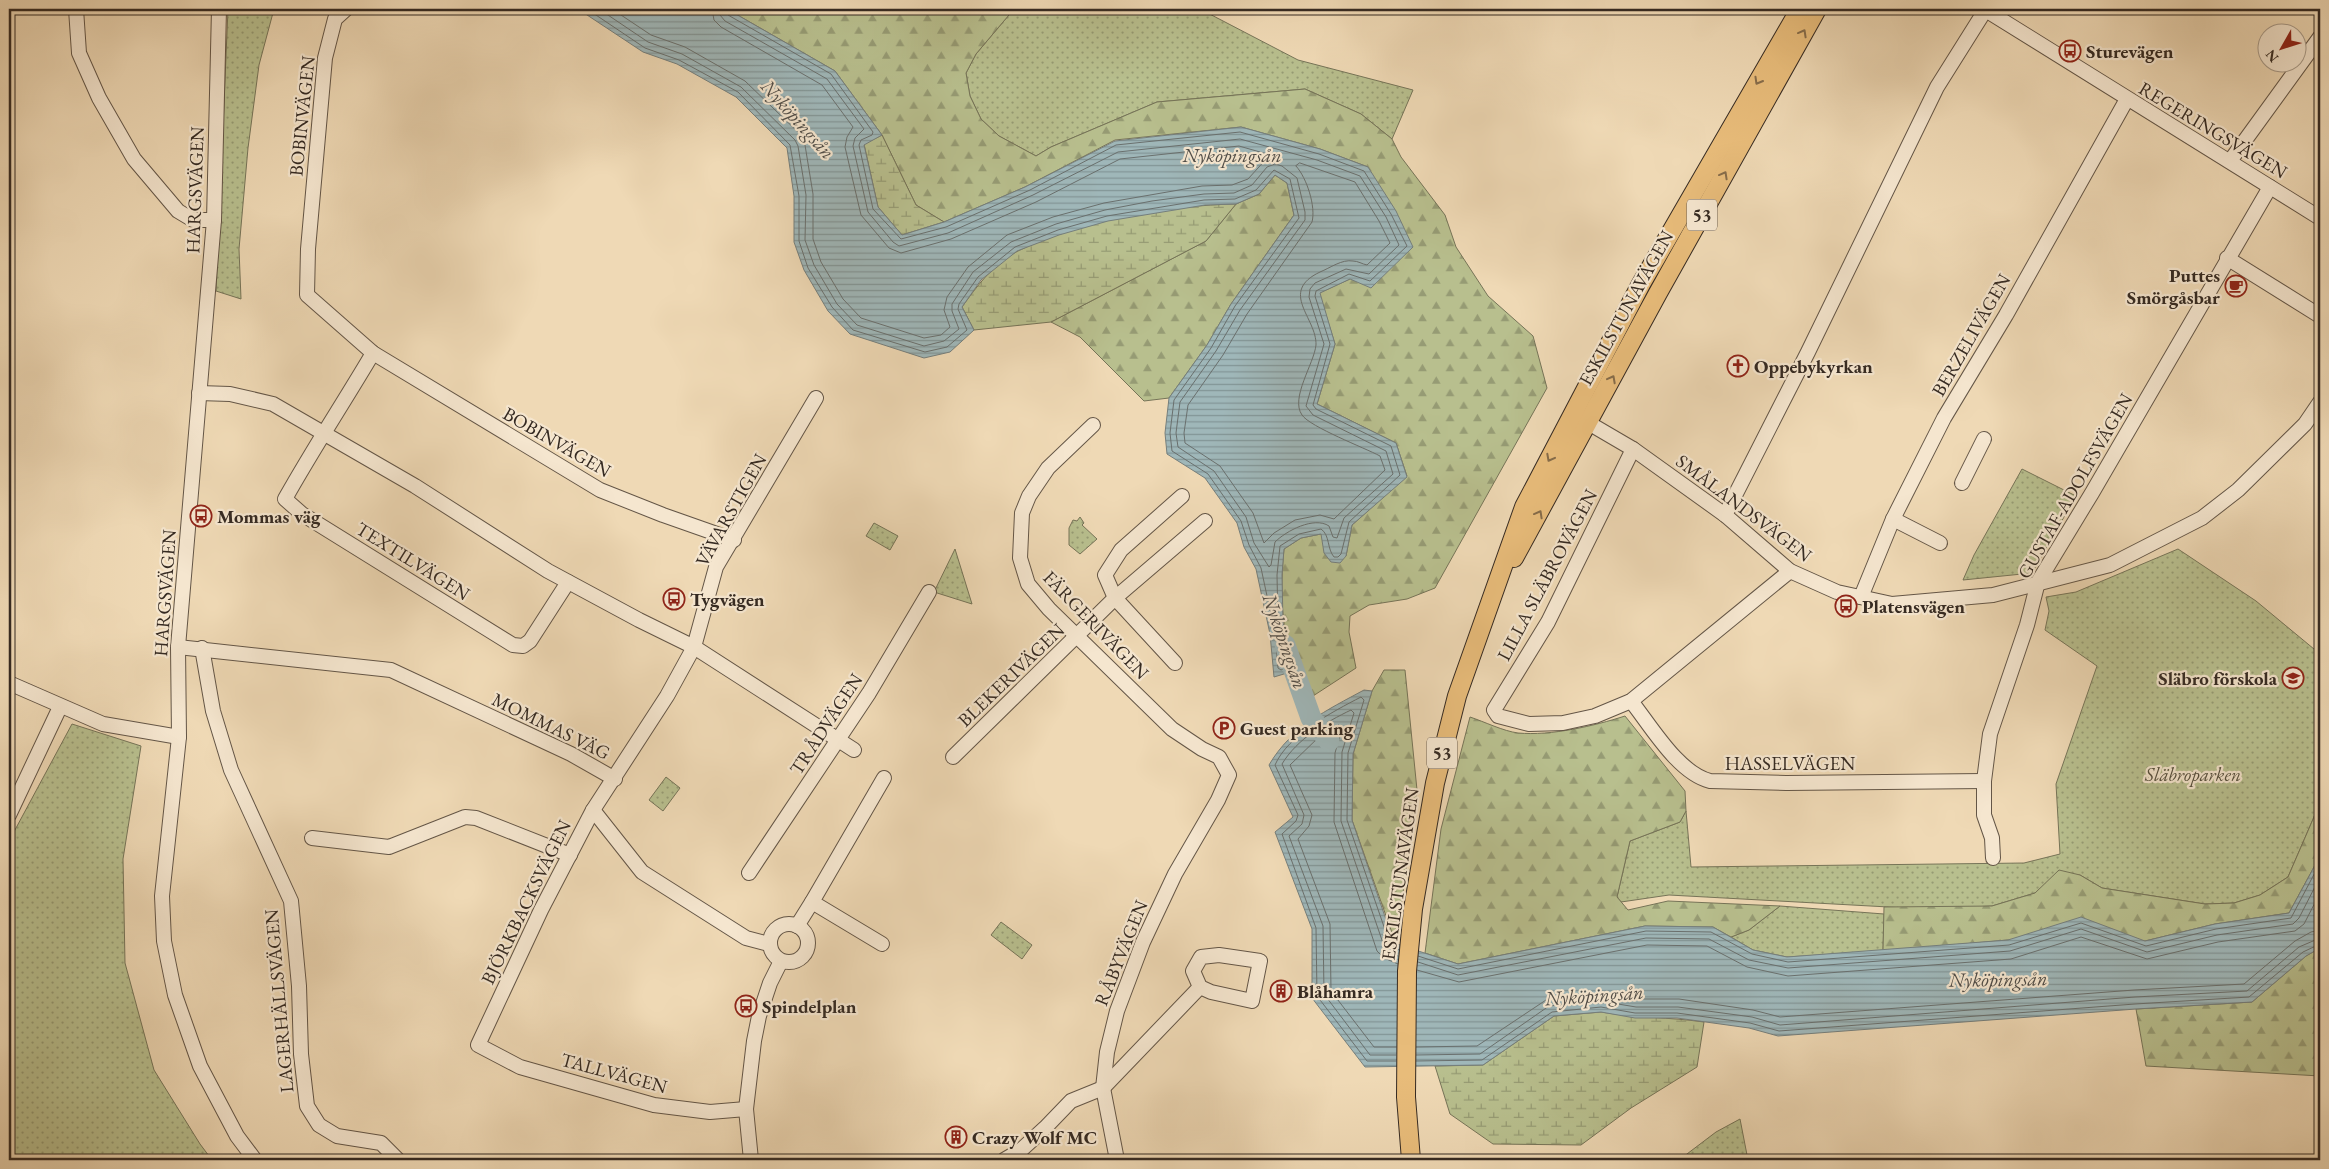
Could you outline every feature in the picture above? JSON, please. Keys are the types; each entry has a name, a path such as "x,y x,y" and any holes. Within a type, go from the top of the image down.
{"main road":[{"name":"ESKILSTUNAVÄGEN","path":"1581,418 1641,284 1800,9"},
{"name":"ESKILSTUNAVÄGEN","path":"1411,1160 1406,1098 1407,971 1413,909 1435,783 1457,696 1490,602 1524,507 1658,293 1817,9"}],"street":[{"path":"76,9 79,53 99,98 134,159 178,210 193,220 214,220"},
{"name":"HARGSVÄGEN","path":"219,9 214,220 178,647 179,738 162,896 164,941 175,995 200,1066 236,1136 254,1160"},
{"name":"BOBINVÄGEN","path":"346,9 335,19 325,58 308,249 307,295 373,353 600,490 734,540"},
{"path":"1725,515 1808,352 1937,87 1985,9"},
{"name":"REGERINGSVÄGEN","path":"1985,9 2127,100 2320,218"},
{"path":"2230,162 2320,38"},
{"name":"BERZELIVÄGEN","path":"1861,597 1893,519 1944,418 2006,315 2127,100"},
{"name":"GUSTAF-ADOLFSVÄGEN","path":"1993,858 1992,838 1984,814 1984,781 1990,734 2027,625 2038,582 2270,187"},
{"path":"2227,258 2320,316"},
{"path":"323,432 335,417 373,353"},
{"path":"199,393 230,394 273,404 415,486 568,582 694,647 854,750"},
{"name":"VÄVARSTIGEN","path":"694,647 716,567 734,540 816,398"},
{"name":"SMÅLANDSVÄGEN","path":"1581,418 1633,449 1725,515 1790,571 1837,592 1892,604 1993,596 2038,582 2078,574 2110,564 2202,518 2238,490 2275,456 2305,424 2320,402"},
{"name":"FÄRGERIVÄGEN","path":"1093,425 1048,468 1029,496 1022,513 1020,558 1028,584 1172,730 1202,749 1219,757 1229,775"},
{"name":"TEXTILVÄGEN","path":"323,432 286,499 302,514 513,645 523,646 530,641 568,582"},
{"path":"1962,483 1984,440"},
{"name":"LILLA SLÄBROVÄGEN","path":"1631,701 1594,716 1563,723 1529,724 1498,716 1494,710 1548,622 1633,449"},
{"path":"1175,663 1115,598 1105,575 1121,550 1182,496"},
{"path":"1893,519 1940,544"},
{"name":"BLEKERIVÄGEN","path":"953,757 1115,598 1204,521"},
{"path":"1631,701 1790,571"},
{"name":"TRÅDVÄGEN","path":"749,873 838,739 929,592"},
{"name":"MOMMAS VÄG","path":"178,647 202,648 391,670 571,754 615,780"},
{"path":"615,780 667,696 694,647"},
{"name":"LAGERHÄLLSVÄGEN","path":"202,648 213,711 232,770 291,901 301,1054 307,1106 319,1124 337,1136 381,1143 398,1160"},
{"path":"9,683 60,707 103,724 179,738"},
{"name":"HASSELVÄGEN","path":"1631,701 1673,754 1690,772 1698,778 1710,781 1786,783 1984,781"},
{"path":"9,815 60,707"},
{"name":"RÅBYVÄGEN","path":"1117,1160 1103,1088 1107,1052 1117,1011 1143,942 1175,874 1218,800 1229,775"},
{"path":"798,926 884,778"},
{"name":"BJÖRKBACKSVÄGEN","path":"478,1045 541,910 593,810 615,780"},
{"path":"593,810 642,872 746,938 769,944"},
{"path":"312,838 389,847 465,817 476,818 570,855"},
{"path":"812,902 882,944"},
{"path":"786,924 798,926 807,936 808,949 805,955 794,962 781,961 773,954 769,944 770,938 776,929 786,924"},
{"path":"1219,954 1260,962 1252,1001 1211,992 1200,987 1193,971 1201,957 1219,954"},
{"path":"751,1160 746,1109 759,1016 770,983 781,961"},
{"path":"1004,1160 1021,1150 1070,1101 1103,1088 1200,987"},
{"name":"TALLVÄGEN","path":"478,1045 520,1067 654,1105 710,1112 746,1109"}],"green space":[{"path":"228,9 274,9 259,65 248,148 239,249 241,299 216,291"},
{"path":"727,9 1014,9 976,54 966,73 970,96 981,119 999,136 1036,156 1051,147 1157,102 1305,89 1361,114 1392,139 1401,157 1445,215 1456,247 1488,296 1533,336 1547,388 1435,588 1407,599 1369,605 1350,616 1349,632 1356,668 1313,696 1291,656 1284,626 1282,579 1284,549 1301,538 1321,534 1346,556 1352,525 1407,476 1396,443 1317,404 1335,344 1319,293 1350,279 1368,167 1320,149 1241,127 1115,140 1025,187 944,222 916,205 882,135 835,71"},
{"path":"1014,9 1200,9 1298,60 1413,90 1392,139 1361,114 1305,89 1157,102 1051,147 1036,156 999,136 981,119 970,96 966,73 976,54"},
{"path":"882,135 916,205 944,222 902,235 878,207 864,144"},
{"path":"1275,175 1287,183 1294,215 1231,304 1207,345 1169,398 1144,401 1080,337 1051,322 1206,241 1236,204 1259,194"},
{"path":"1236,204 1206,241 1051,322 974,330 962,307 980,283 1001,262 1018,251 1042,240 1096,223 1154,211"},
{"path":"2022,469 2076,496 2032,573 1963,580 1974,555"},
{"path":"1080,517 1084,523 1082,525 1097,539 1080,554 1069,545 1069,528 1073,520 1077,521"},
{"path":"874,523 898,536 890,550 866,536"},
{"path":"955,549 972,604 934,592"},
{"name":"Släbroparken","path":"2178,549 2256,601 2320,654 2320,803 2288,877 2260,895 2234,903 2205,904 2102,888 2080,875 2053,878 2035,893 1992,906 1972,907 1907,908 1669,895 1621,902 1617,897 1630,841 1680,822 1686,811 1691,867 2024,863 2060,854 2056,784 2097,666 2045,630 2049,611 2046,597 2076,592"},
{"path":"1384,670 1405,670 1417,790 1396,944 1352,820 1353,754 1372,691"},
{"path":"1625,716 1685,791 1686,811 1680,822 1630,841 1617,897 1628,910 1668,901 1780,906 1749,930 1731,937 1713,927 1645,926 1458,964 1425,953 1441,829 1470,717 1506,730 1531,734 1572,729"},
{"path":"72,724 141,746 123,859 125,963 154,1070 212,1160 9,1160 9,841"},
{"path":"666,777 680,788 663,811 649,800"},
{"path":"2320,803 2320,856 2289,913 2215,924 2145,941 2008,940 1883,951 1884,907 1992,906 2035,893 2059,870 2080,875 2102,888 2205,904 2234,903 2260,895 2288,877"},
{"path":"1780,906 1884,914 1883,951 1787,957 1753,950 1731,937 1749,930"},
{"path":"1001,922 1032,945 1022,959 991,935"},
{"path":"2320,948 2320,1076 2146,1066 2136,1009 2252,1002 2306,956"},
{"path":"1601,1012 1704,1022 1697,1067 1631,1108 1581,1145 1493,1144 1450,1114 1435,1066 1483,1065 1554,1016"},
{"path":"1740,1119 1748,1160 1679,1160 1716,1132"}],"water":[{"path":"578,9 727,9 835,71 882,135 864,145 878,207 902,235 944,222 1025,187 1115,141 1241,127 1320,149 1368,167 1396,211 1413,247 1371,288 1350,279 1320,293 1335,344 1317,404 1396,443 1407,477 1352,525 1346,556 1340,563 1331,562 1324,553 1321,534 1301,538 1284,549 1282,575 1283,623 1297,670 1274,677 1270,634 1256,569 1244,547 1237,523 1205,478 1167,454 1165,433 1169,398 1207,345 1231,304 1294,215 1287,183 1275,175 1259,194 1236,204 1205,205 1108,221 1059,235 1017,251 981,280 962,307 974,330 950,352 924,358 850,334 828,311 804,270 794,242 794,196 787,148 736,97 677,64 643,52"},
{"path":"1364,690 1372,691 1353,754 1352,820 1394,943 1458,964 1645,926 1713,927 1753,950 1787,957 2008,940 2081,917 2145,941 2215,924 2289,913 2320,856 2320,948 2306,956 2252,1002 1778,1036 1749,1028 1677,1018 1635,1018 1601,1012 1554,1016 1483,1065 1365,1067 1312,998 1312,929 1275,832 1293,817 1269,765 1288,740 1299,730 1323,712"}],"waterway":[{"name":"Nyköpingsån","path":"1285,645 1311,718 1329,741"}],"place":[{"name":"Sturevägen","path":"2070,51"},
{"name":"Puttes Smörgåsbar","path":"2236,286"},
{"name":"Oppebykyrkan","path":"1738,366"},
{"name":"Mommas väg","path":"201,516"},
{"name":"Tygvägen","path":"674,599"},
{"name":"Platensvägen","path":"1846,606"},
{"name":"Släbro förskola","path":"2293,678"},
{"name":"Guest parking","path":"1224,728"},
{"name":"Blåhamra","path":"1281,991"},
{"name":"Spindelplan","path":"746,1006"},
{"name":"Crazy Wolf MC","path":"956,1137"}]}
